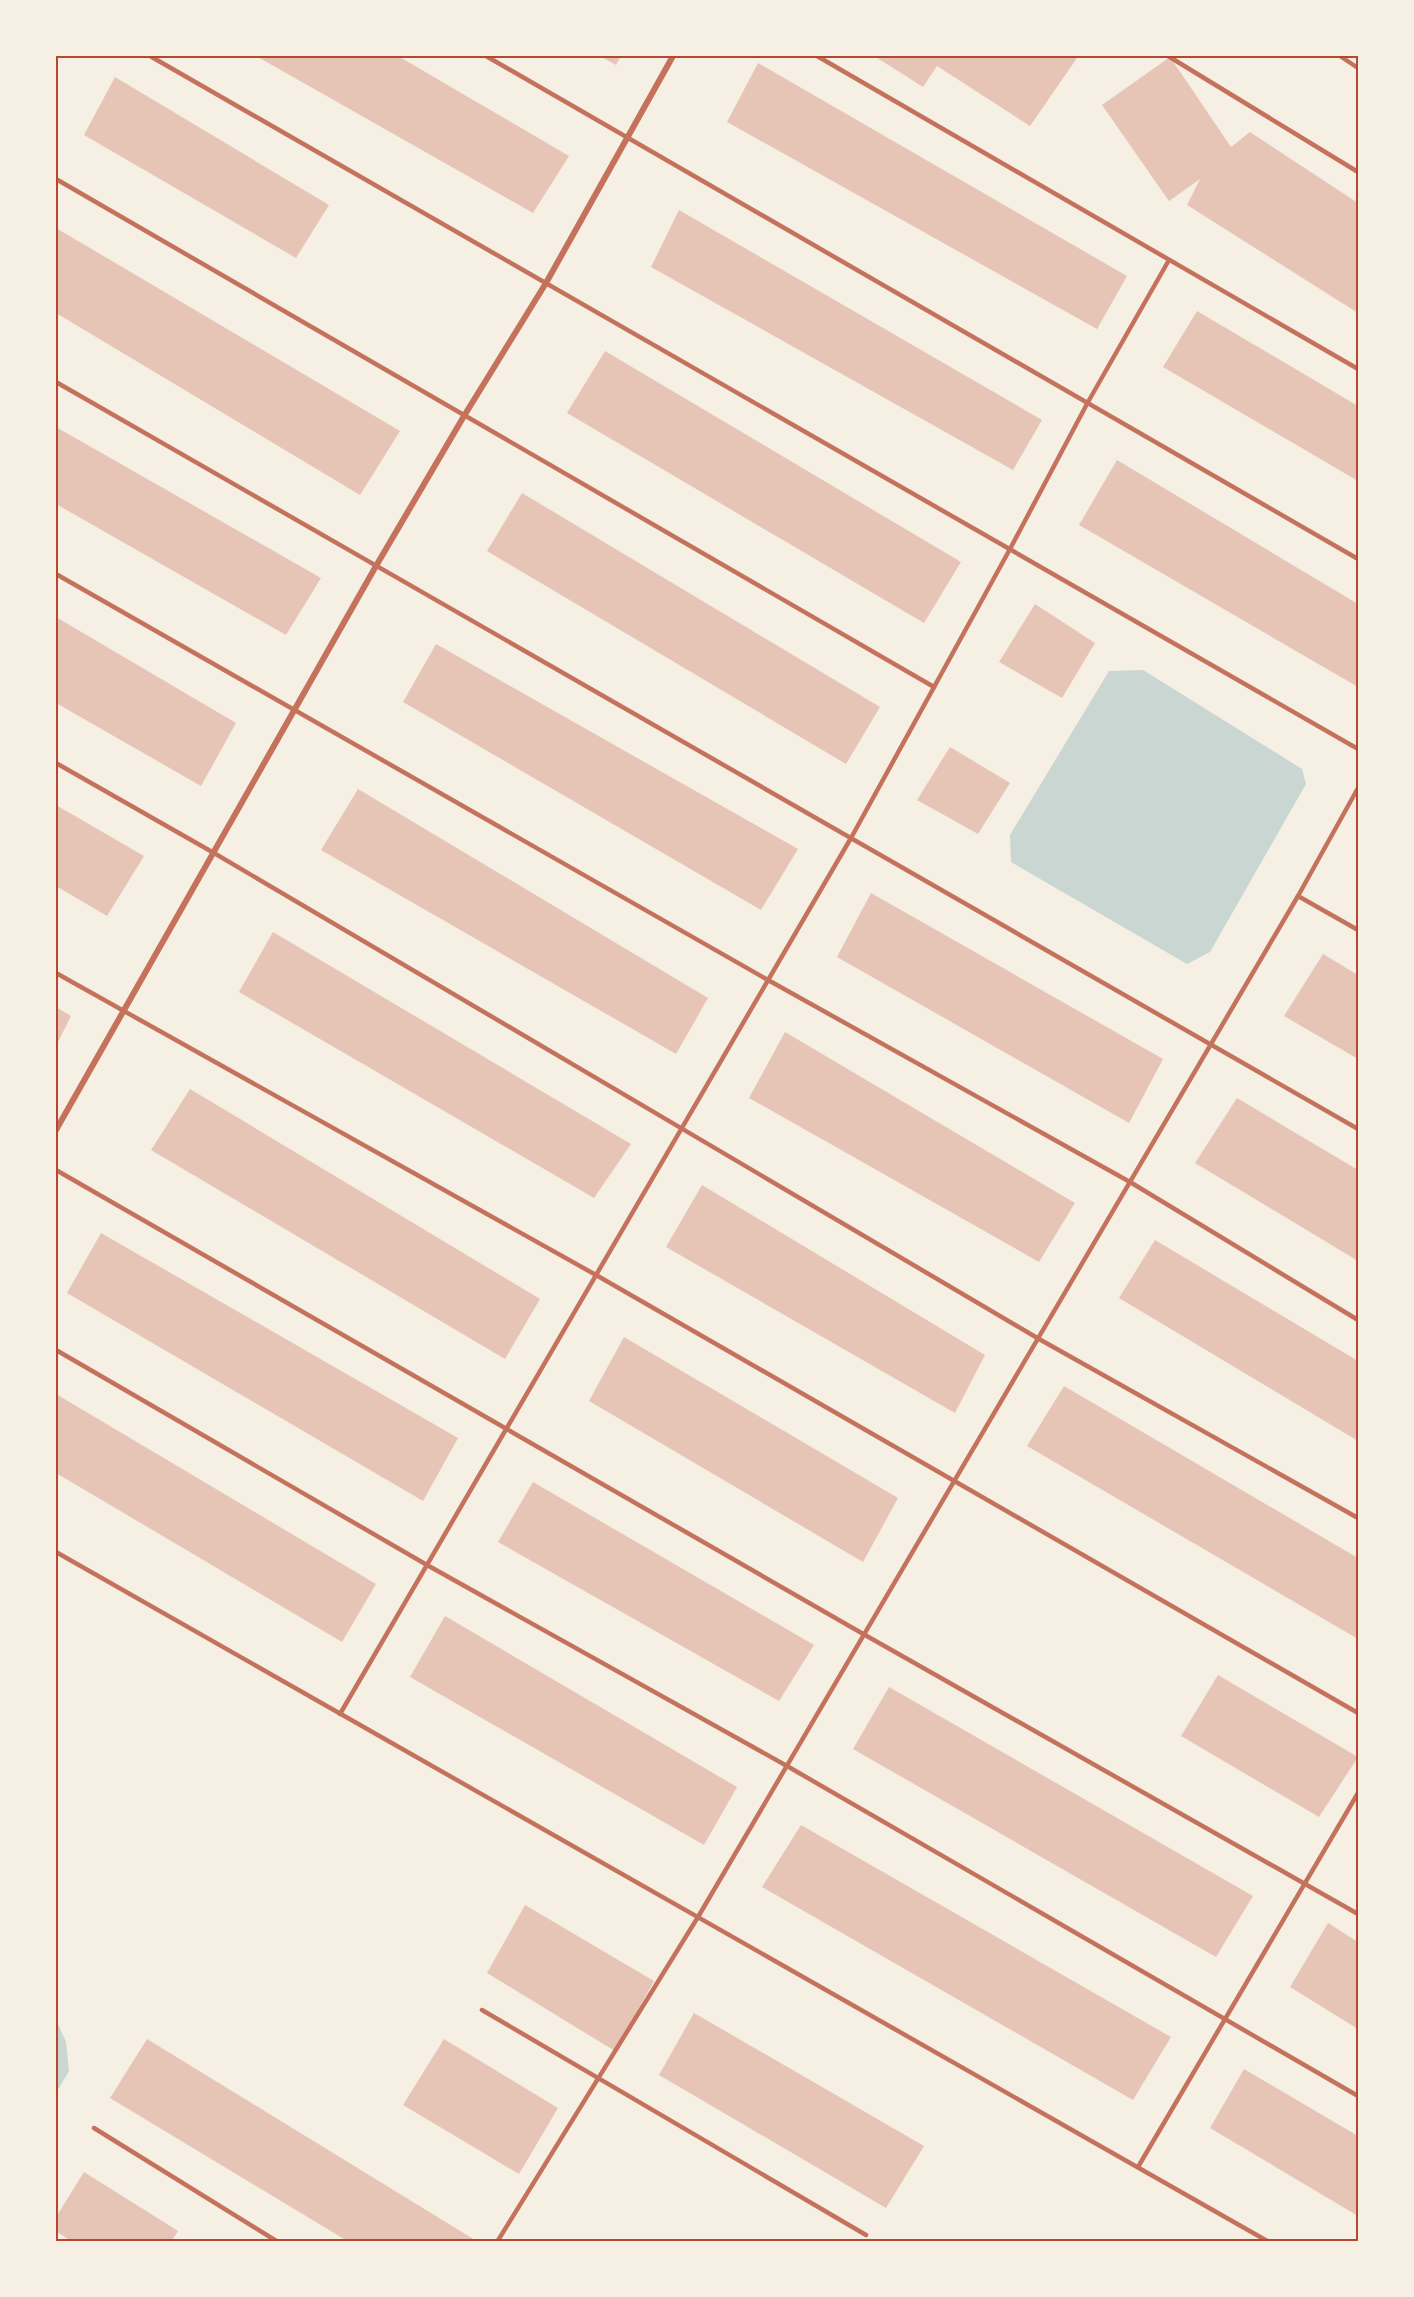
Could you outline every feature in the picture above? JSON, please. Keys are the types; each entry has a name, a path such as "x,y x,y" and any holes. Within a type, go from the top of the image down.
{"street":[{"path":"56,1130 376,566 464,416 546,283 672,56"}],"lane":[{"path":"150,56 1359,749"},
{"path":"486,56 1359,559"},
{"path":"818,56 1359,369"},
{"path":"1168,56 1359,172"},
{"path":"1340,56 1359,68"},
{"path":"56,179 934,687"},
{"path":"340,1714 851,838 1088,402 1169,260"},
{"path":"56,382 1359,1128"},
{"path":"56,574 768,980 1130,1182 1359,1320"},
{"path":"56,763 214,853 1039,1339 1359,1518"},
{"path":"496,2241 698,1917 1212,1044 1359,788"},
{"path":"1298,896 1359,930"},
{"path":"56,973 122,1012 596,1275 1359,1713"},
{"path":"56,1170 865,1635 1359,1914"},
{"path":"56,1350 427,1565 787,1766 1359,2096"},
{"path":"56,1552 1269,2241"},
{"path":"1138,2167 1359,1792"},
{"path":"482,2010 866,2235"},
{"path":"94,2128 278,2241"}],"shaded area":[{"path":"1143,670 1302,769 1306,784 1210,952 1187,964 1011,862 1010,835 1109,671"},
{"path":"56,2020 66,2042 69,2071 56,2093"}],"building":[{"path":"256,56 398,56 569,156 533,213"},
{"path":"600,56 621,56 616,65"},
{"path":"874,56 1073,56 1077,58 1030,126 937,66 923,87"},
{"path":"1170,57 1231,147 1250,132 1358,203 1358,313 1187,205 1200,179 1169,201 1102,105"},
{"path":"758,63 1127,276 1097,329 727,122"},
{"path":"115,77 329,205 296,258 84,135"},
{"path":"679,210 1042,420 1013,470 651,267"},
{"path":"56,228 400,431 360,495 56,313"},
{"path":"1197,311 1358,406 1358,481 1163,367"},
{"path":"605,351 961,562 924,623 567,413"},
{"path":"56,427 321,578 286,635 56,504"},
{"path":"1117,460 1358,604 1358,687 1079,525"},
{"path":"522,493 880,707 846,764 487,551"},
{"path":"1035,604 1095,643 1062,698 999,662"},
{"path":"56,617 236,723 201,786 56,703"},
{"path":"436,644 798,849 761,910 403,702"},
{"path":"950,747 1010,783 978,834 917,800"},
{"path":"358,789 708,998 676,1054 321,850"},
{"path":"56,805 144,856 107,916 56,886"},
{"path":"871,893 1163,1059 1129,1123 837,957"},
{"path":"273,932 631,1144 594,1198 239,992"},
{"path":"1323,954 1358,975 1358,1059 1284,1016"},
{"path":"56,1007 71,1016 56,1046"},
{"path":"785,1032 1075,1203 1039,1262 749,1098"},
{"path":"190,1089 540,1299 505,1359 151,1150"},
{"path":"1237,1098 1358,1170 1358,1261 1195,1163"},
{"path":"702,1185 985,1355 955,1413 666,1247"},
{"path":"101,1233 458,1438 423,1501 67,1293"},
{"path":"1155,1240 1358,1361 1358,1441 1119,1298"},
{"path":"624,1337 898,1498 863,1562 589,1401"},
{"path":"1064,1386 1358,1558 1358,1639 1027,1446"},
{"path":"56,1394 376,1584 342,1642 56,1473"},
{"path":"533,1482 814,1645 779,1701 498,1542"},
{"path":"445,1616 737,1787 704,1845 410,1677"},
{"path":"1218,1675 1358,1757 1319,1817 1181,1736"},
{"path":"889,1687 1253,1896 1216,1957 853,1749"},
{"path":"801,1825 1171,2037 1133,2100 762,1887"},
{"path":"525,1905 654,1981 615,2051 487,1973"},
{"path":"1328,1923 1358,1942 1358,2029 1290,1987"},
{"path":"694,2013 924,2146 886,2208 659,2075"},
{"path":"147,2039 475,2240 474,2242 349,2242 110,2098"},
{"path":"444,2039 558,2108 519,2174 403,2105"},
{"path":"1244,2069 1358,2136 1358,2216 1210,2128"},
{"path":"84,2172 178,2231 171,2242 72,2242 56,2231 56,2217"}]}
